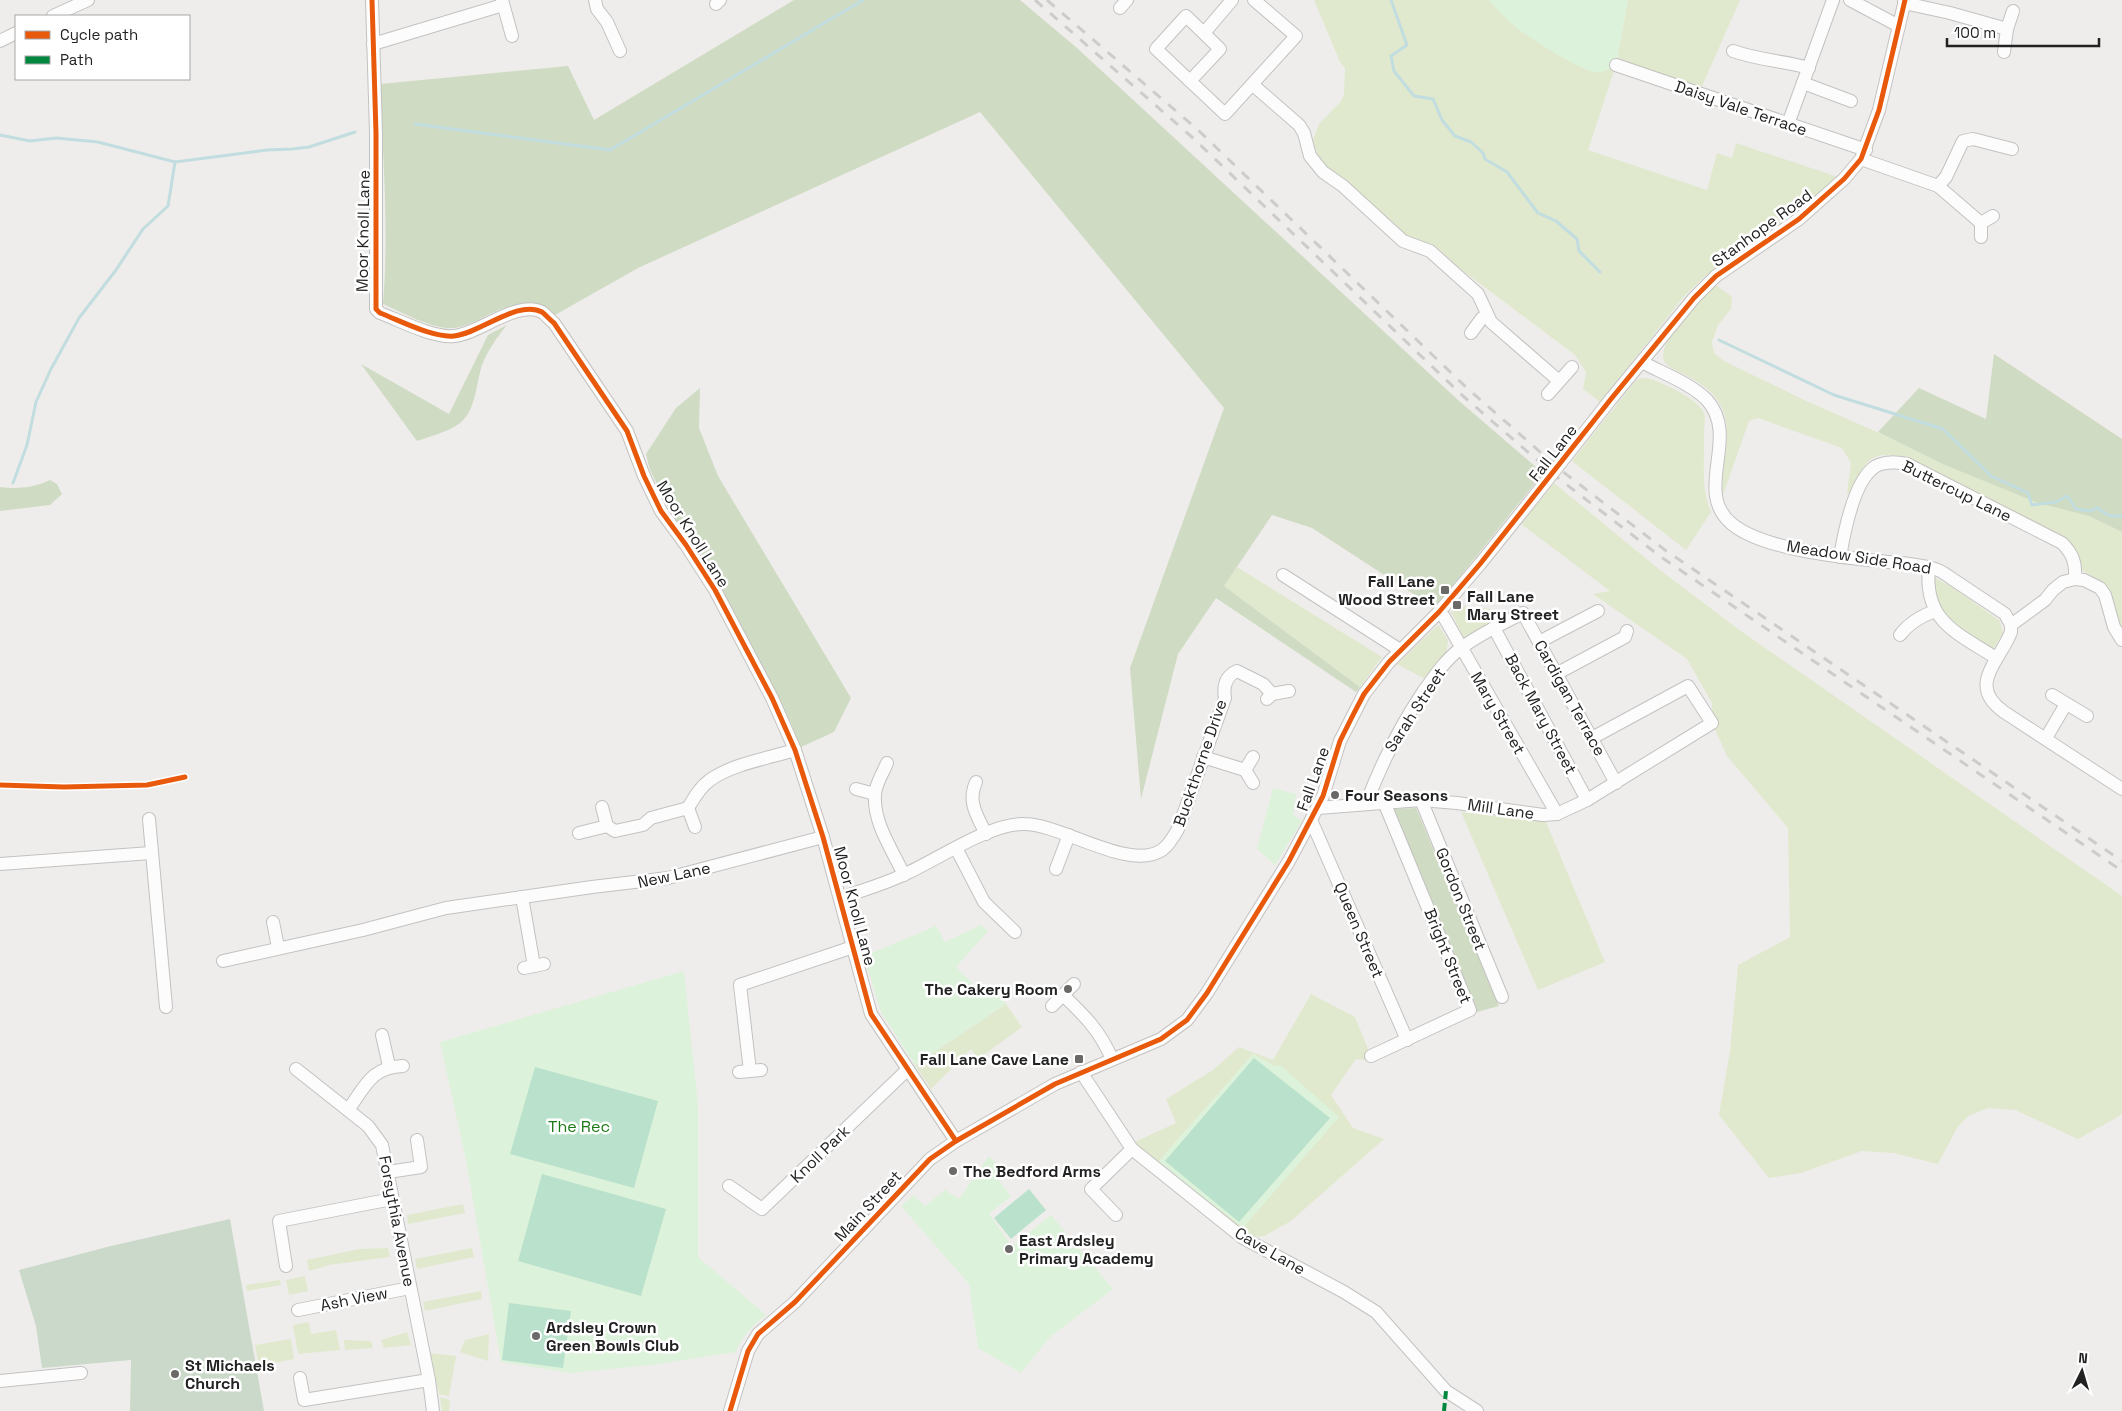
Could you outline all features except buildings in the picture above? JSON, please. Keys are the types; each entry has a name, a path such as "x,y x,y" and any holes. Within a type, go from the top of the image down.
{"street":[{"path":"54,15 88,0"},
{"name":"Moor Knoll Lane","path":"372,0 376,142 376,309 380,313 440,335 454,336 465,334 519,310 542,312 554,323 627,431 658,506 715,590 772,698 795,750 823,837 871,1014 956,1141"},
{"path":"595,0 597,8 607,22 620,51"},
{"path":"1204,34 1232,0"},
{"path":"1190,81 1220,49 1186,16 1156,49 1225,114 1296,36 1254,0"},
{"path":"1788,124 1833,0"},
{"path":"1850,0 1898,26"},
{"path":"1905,2 2006,29"},
{"name":"Stanhope Road","path":"1611,399 1694,298 1716,276 1799,219 1844,179 1863,155 1879,110 1905,2"},
{"path":"373,44 503,3 512,36"},
{"path":"2004,52 2006,29 2013,11"},
{"path":"0,41 15,34"},
{"path":"1733,52 1751,58 1796,64 1809,68"},
{"name":"Daisy Vale Terrace","path":"1616,65 1788,124 1938,186"},
{"path":"1803,83 1851,101"},
{"path":"1253,85 1299,125 1304,133 1310,156 1323,172 1343,186 1403,241 1430,251 1437,257 1478,294 1491,322 1559,381"},
{"path":"1981,237 1981,223 1938,186 1946,177 1963,141 1973,139 2012,149"},
{"path":"1981,223 1993,216"},
{"path":"1471,333 1482,318 1487,316"},
{"name":"Meadow Side Road","path":"1642,362 1697,392 1707,401 1716,414 1720,428 1716,495 1722,515 1733,525 1754,537 1775,544 1840,557 1938,569 2005,614 2011,625"},
{"path":"1548,394 1572,367"},
{"name":"Fall Lane","path":"1081,1072 1161,1039 1187,1020 1207,993 1289,861 1312,820 1318,808 1340,741 1364,694 1400,650 1439,612 1480,564 1611,399"},
{"name":"Buttercup Lane","path":"1840,557 1844,533 1859,488 1867,475 1875,467 1887,462 1896,462 1907,464 2062,542 2074,558 2076,568 2075,579"},
{"path":"1929,567 1928,580 1934,611 1959,635 1994,663"},
{"path":"1283,575 1400,650"},
{"path":"2122,640 2114,627 2105,595 2100,588 2092,582 2075,579 2063,582 2045,600 2011,625 2009,638 1987,676 1988,693 1991,701 2004,712 2122,788"},
{"path":"1539,642 1598,611"},
{"path":"1900,635 1921,616 1934,611"},
{"name":"Mary Street","path":"1439,612 1444,617 1557,814"},
{"name":"Cardigan Terrace","path":"1523,613 1616,783"},
{"name":"Sarah Street","path":"1366,804 1386,754 1399,730 1430,682 1448,660 1461,648 1523,613"},
{"name":"Back Mary Street","path":"1494,628 1587,800"},
{"path":"1556,674 1624,637 1627,631"},
{"name":"Buckthorne Drive","path":"841,898 904,875 956,848 1005,826 1021,823 1039,824 1116,852 1133,856 1149,855 1161,850 1178,829 1224,698 1223,689 1226,681 1238,665 1263,684 1270,696 1289,691"},
{"name":"Mill Lane","path":"1318,808 1421,800 1542,815 1557,814 1587,800 1616,783 1712,723 1688,686 1592,738"},
{"path":"2052,696 2087,716"},
{"path":"2046,738 2066,704"},
{"path":"579,833 607,826 616,831 643,825 651,818 688,808 697,793 710,780 740,766 795,750"},
{"path":"1203,757 1245,770 1253,782"},
{"path":"1245,770 1253,757"},
{"path":"887,763 874,794 879,822 904,875"},
{"path":"976,782 971,800 986,834"},
{"path":"856,789 874,794"},
{"name":"Gordon Street","path":"1421,800 1502,997"},
{"name":"Bright Street","path":"1371,1056 1470,1010 1384,802"},
{"path":"602,807 607,826"},
{"path":"688,808 695,827"},
{"path":"149,819 166,1007"},
{"name":"Queen Street","path":"1312,820 1407,1040"},
{"path":"1056,869 1069,835"},
{"name":"New Lane","path":"223,961 278,947 363,930 446,908 668,878 823,837"},
{"path":"956,848 992,919 1015,932"},
{"path":"0,864 152,854"},
{"path":"522,897 534,966"},
{"path":"273,922 278,947"},
{"path":"750,1071 740,985 853,947"},
{"path":"1052,1006 1074,984"},
{"path":"1063,995 1087,1017 1104,1039 1112,1059"},
{"path":"382,1035 389,1066"},
{"path":"348,1110 372,1077 389,1066 403,1066"},
{"name":"Forsythia Avenue","path":"296,1069 348,1110 376,1136 382,1145 429,1380 433,1411"},
{"name":"Knoll Park","path":"729,1186 762,1209 907,1070"},
{"name":"Main Street","path":"730,1411 748,1350 758,1334 795,1302 930,1159 956,1141 1029,1098 1081,1072"},
{"name":"Cave Lane","path":"1081,1072 1132,1150 1243,1238 1344,1292 1376,1312 1446,1391 1477,1411"},
{"path":"388,1172 421,1167 416,1140"},
{"path":"1116,1215 1091,1189 1132,1150"},
{"path":"286,1266 279,1221 392,1200"},
{"name":"Ash View","path":"298,1310 410,1288"},
{"path":"0,1381 81,1373"},
{"path":"300,1378 304,1400 429,1380"}],"green space":[{"path":"794,0 1020,0 1077,48 1458,400 1543,473 1435,608 1312,528 1272,515 1224,586 1360,687 1356,692 1216,598 1178,654 1141,799 1130,668 1224,408 980,112 638,268 555,315 542,306 520,304 508,307 468,324 448,328 423,322 383,304 385,222 380,84 568,66 594,120"},
{"path":"1314,0 1489,0 1524,32 1576,64 1590,71 1616,65 1588,150 1707,190 1717,153 1732,158 1736,143 1838,177 1815,198 1774,225 1704,277 1686,294 1600,402 1583,389 1586,372 1575,355 1455,265 1438,248 1412,240 1319,160 1313,140 1319,124 1341,101 1344,95 1345,68 1340,62"},
{"path":"1489,0 1628,0 1616,65 1605,71 1598,72 1580,67 1540,44 1518,28 1505,18"},
{"path":"1628,0 1740,0 1699,93 1616,65"},
{"path":"1716,285 1732,297 1731,309 1718,325 1712,342 1714,353 1724,361 1802,399 2038,503 2089,516 2122,532 2122,632 2101,582 2082,570 2077,557 2065,539 1905,457 1884,455 1870,460 1860,473 1853,493 1847,493 1851,463 1842,448 1758,418 1749,421 1723,495 1727,429 1722,408 1709,391 1698,382 1667,365 1663,356 1665,346 1680,322"},
{"path":"507,325 484,359 475,396 465,418 450,429 417,441 361,364 449,414 488,335"},
{"path":"1994,354 2122,439 2122,532 2089,516 2038,503 1945,465 1878,432 1919,388 1986,419"},
{"path":"1645,378 1660,382 1686,396 1702,409 1705,415 1704,483 1711,512 1686,550 1572,461 1633,384 1638,379"},
{"path":"700,388 699,428 718,476 851,698 834,732 799,748 791,723 751,645 707,563 692,539 672,515 650,470 646,454 676,408"},
{"path":"50,480 57,484 62,494 50,505 0,511 0,487 25,487 38,485"},
{"path":"1554,483 1660,570 1738,629 2122,896 2122,1113 2118,1117 2078,1139 2015,1110 1988,1108 1968,1116 1957,1128 1938,1164 1894,1153 1862,1151 1801,1173 1769,1178 1719,1115 1730,1051 1738,965 1790,937 1788,828 1727,756 1712,723 1712,703 1687,659 1593,594 1610,591 1521,524"},
{"path":"1237,567 1382,657 1360,687 1224,586"},
{"path":"1935,578 1952,587 2000,621 2003,633 1992,651 1961,631 1943,613 1934,591"},
{"path":"1455,605 1515,612 1467,639 1464,638 1451,612"},
{"path":"1438,625 1448,640 1446,656 1429,681 1397,664"},
{"path":"1273,788 1296,794 1293,815 1302,821 1275,865 1257,849"},
{"path":"1416,808 1499,1006 1477,1012 1391,812 1394,809"},
{"path":"1461,812 1546,822 1605,962 1538,990"},
{"path":"981,925 988,931 956,967 986,998 999,993 1006,1004 915,1065 881,1012 864,956 936,926 945,942"},
{"name":"The Rec","path":"684,971 698,1105 698,1257 766,1315 748,1331 736,1352 651,1365 570,1373 501,1362 466,1160 440,1042"},
{"path":"1311,994 1355,1017 1371,1056 1375,1061 1356,1059 1331,1095 1353,1128 1384,1139 1291,1221 1264,1236 1243,1238 1132,1149 1137,1141 1176,1123 1166,1099 1213,1070 1239,1047 1273,1060","holes":["1253,1054 1274,1066 1158,1162"]},
{"path":"1006,1004 1022,1027 978,1059 971,1049 931,1089 915,1065"},
{"path":"1253,1054 1274,1066 1280,1065 1339,1117 1243,1228 1158,1162"},
{"path":"1254,1058 1330,1118 1239,1222 1165,1161"},
{"path":"535,1067 658,1101 634,1188 510,1154"},
{"name":"East Ardsley Primary Academy","path":"989,1156 1000,1168 998,1179 1011,1196 989,1214 1012,1246 1051,1215 1113,1289 1050,1337 1021,1373 978,1348 969,1284 901,1206 913,1195 925,1206 945,1190 959,1199"},
{"path":"542,1174 666,1209 641,1296 518,1261"},
{"path":"1029,1189 1046,1210 1011,1239 994,1218"},
{"path":"463,1204 465,1213 408,1224 407,1215"},
{"path":"230,1219 264,1411 130,1411 131,1360 42,1368 36,1326 19,1270 111,1246"},
{"path":"388,1248 390,1257 329,1265 309,1271 307,1260 359,1249"},
{"path":"472,1248 474,1257 417,1269 415,1259"},
{"path":"305,1276 308,1291 289,1295 286,1280"},
{"path":"280,1280 281,1285 247,1291 246,1285"},
{"path":"481,1291 482,1299 425,1311 423,1302"},
{"name":"Ardsley Crown Green Bowls Club","path":"509,1303 571,1311 563,1368 502,1360"},
{"path":"309,1322 311,1334 336,1330 340,1350 298,1354 293,1325"},
{"path":"407,1332 411,1345 384,1348 381,1340"},
{"path":"489,1334 488,1361 460,1352 465,1340"},
{"path":"291,1339 294,1359 259,1366 255,1345"},
{"path":"344,1340 371,1341 373,1348 345,1350"},
{"path":"430,1353 456,1356 449,1396 439,1394"},
{"path":"440,1397 450,1400 449,1411 442,1411"}],"waterway":[{"path":"415,124 610,150 863,0"},
{"path":"1391,0 1407,45 1391,56 1394,71 1414,96 1433,99 1442,120 1455,136 1471,142 1483,153 1485,159 1507,172 1538,213 1556,221 1577,239 1579,251 1600,272"},
{"path":"0,135 30,141 56,138 98,142 175,162 267,150 309,147 355,132"},
{"path":"13,483 27,445 36,402 51,369 79,318 116,270 143,229 168,206 175,162"},
{"path":"1719,340 1834,395 1943,429 1991,476 2028,493 2032,505 2056,502 2067,496 2076,509 2090,511 2097,508 2110,516 2122,516"}],"railway":[{"path":"1035,0 1193,138 1463,396 1558,478 1661,557 2122,871"},
{"path":"1047,0 1198,130 1468,389 1562,471 1665,550 2122,861"}],"marked path":[{"path":"1444,1411 1446,1391"}],"cycle path":[{"path":"372,0 376,133 376,309 380,313 417,328 446,336 464,334 510,313 522,310 532,309 542,312 554,323 627,431 644,476 661,511 715,590 772,698 795,750 823,837 871,1014 956,1141"},
{"path":"730,1411 748,1351 758,1334 795,1302 930,1159 956,1141 1055,1084 1161,1039 1187,1020 1207,993 1289,861 1323,796 1340,741 1353,715 1364,694 1389,662 1439,612 1480,564 1694,298 1716,276 1799,219 1844,179 1861,159 1879,110 1905,0"},
{"path":"0,785 64,787 147,785 185,777"}],"place":[{"name":"Fall Lane Wood Street","path":"1445,590"},
{"name":"Fall Lane Mary Street","path":"1457,605"},
{"name":"Four Seasons","path":"1335,795"},
{"name":"The Cakery Room","path":"1068,989"},
{"name":"Fall Lane Cave Lane","path":"1079,1059"},
{"name":"The Bedford Arms","path":"953,1171"},
{"name":"East Ardsley Primary Academy","path":"1009,1249"},
{"name":"Ardsley Crown Green Bowls Club","path":"536,1336"},
{"name":"St Michaels Church","path":"175,1374"}]}
